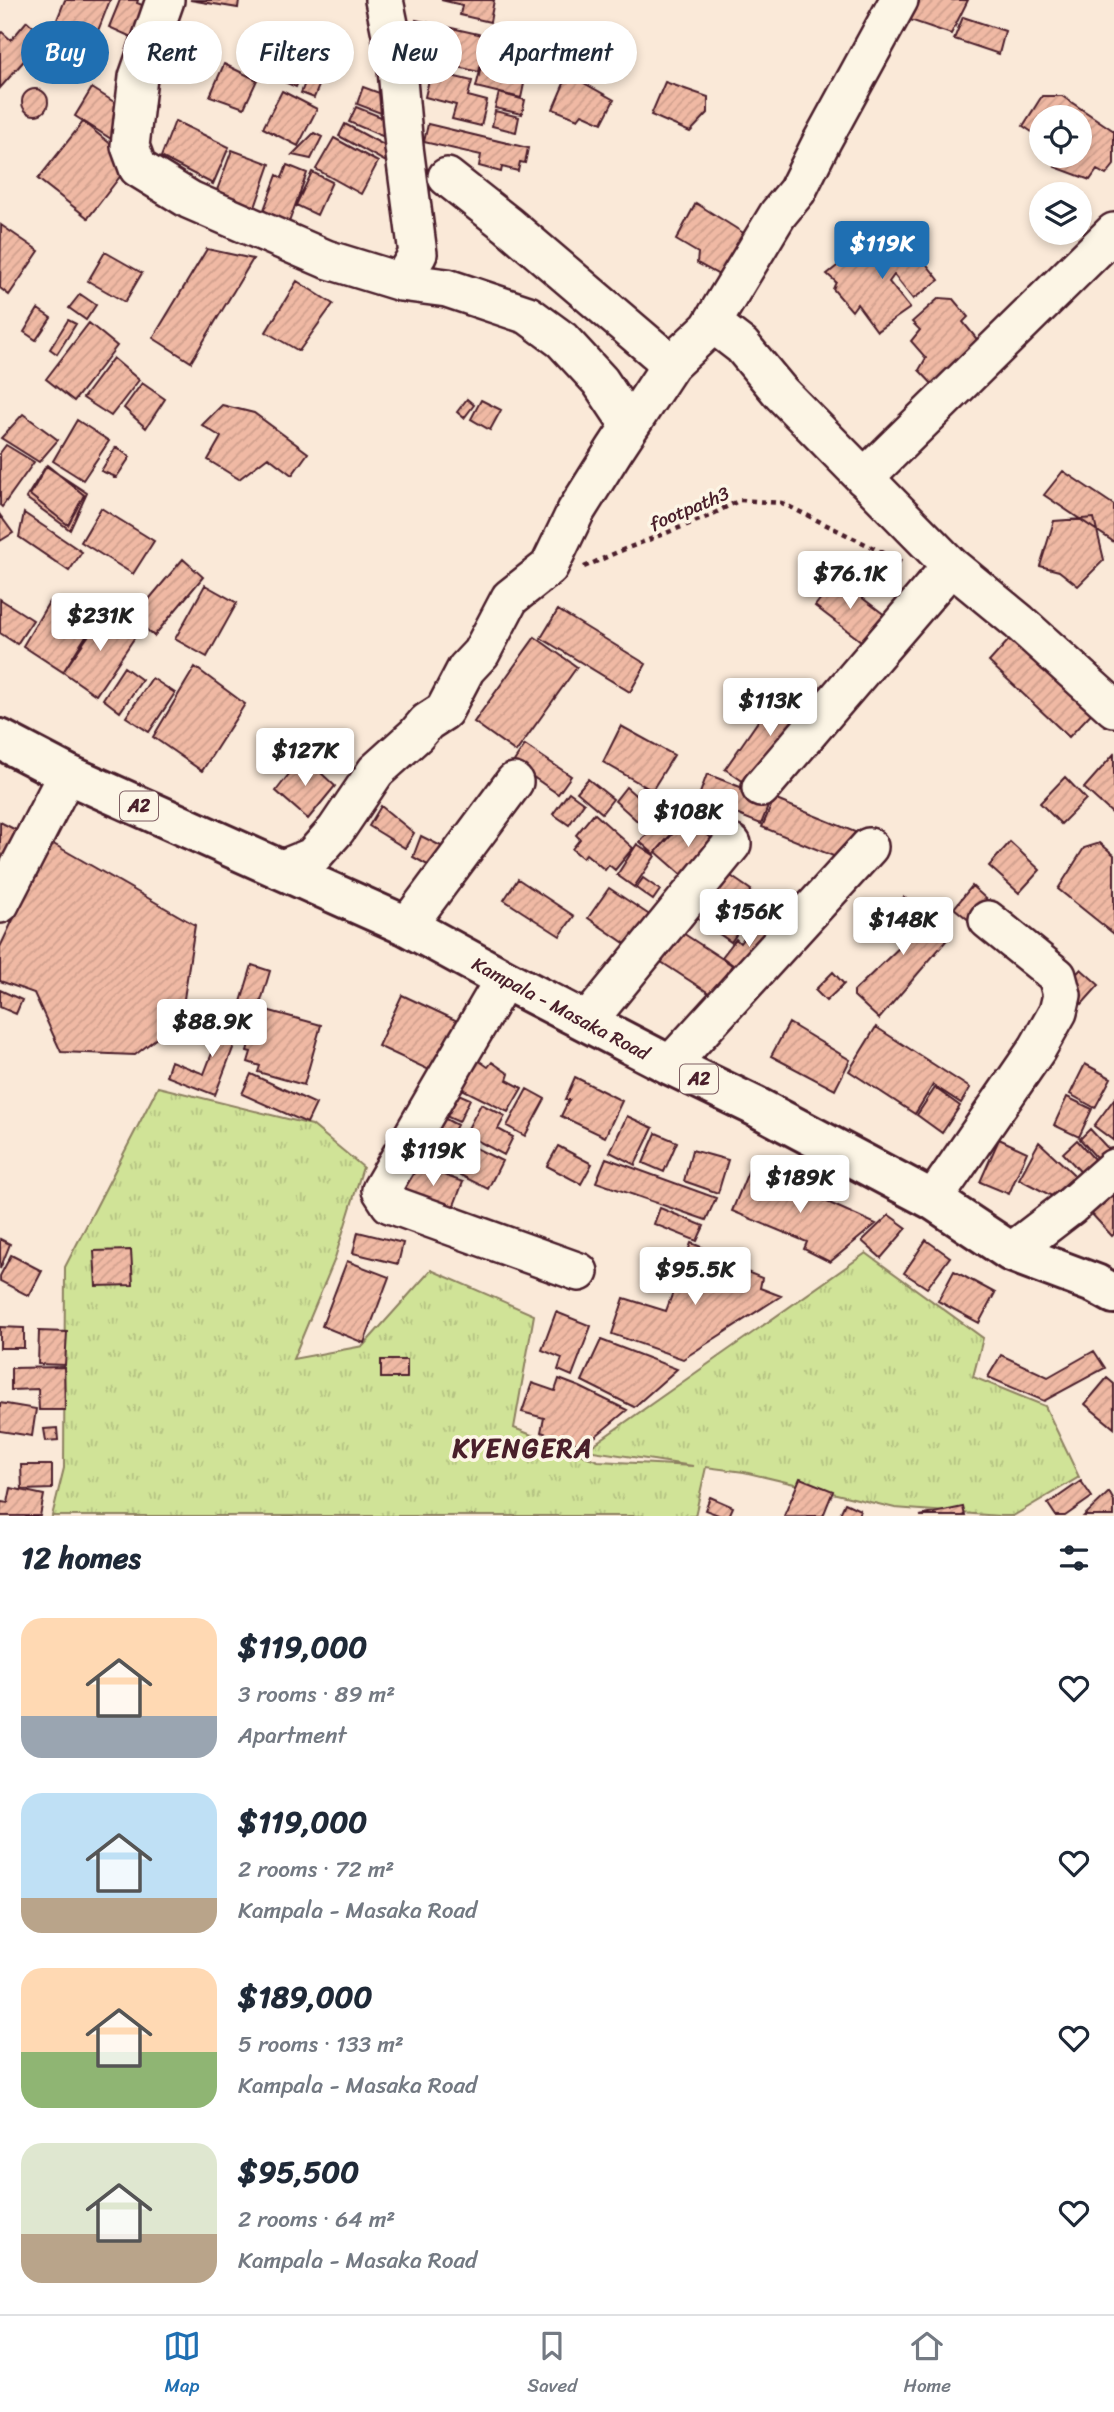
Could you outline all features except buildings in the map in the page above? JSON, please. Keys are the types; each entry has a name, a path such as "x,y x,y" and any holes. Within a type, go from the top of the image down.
{"highway":[{"name":"Kampala - Masaka Road","path":"0,738 67,774 407,926 504,979 933,1200 1011,1252 1114,1294"}],"street":[{"path":"165,0 138,77 130,146 138,169 190,200 326,259 401,282 447,288 528,315 562,340 600,381 630,426"},
{"path":"384,0 396,58 418,254 401,282"},
{"path":"280,870 312,857 336,830 376,771 416,736 427,722 444,711 467,669 481,653 509,598 549,567 576,510 630,426 671,364 709,328 778,214 797,191 900,0"},
{"path":"447,177 508,225 671,364"},
{"path":"864,478 1114,232"},
{"path":"709,328 716,326 741,346 781,393 951,566 1019,622 1114,708"},
{"path":"761,788 951,566"},
{"path":"0,904 67,774"},
{"path":"407,926 514,782"},
{"path":"587,1022 732,844"},
{"path":"670,1065 869,847"},
{"path":"933,1200 1037,1049 1058,1012 1062,995 1057,976 988,920"},
{"path":"504,979 381,1190 390,1204 579,1272"},
{"path":"1011,1252 1114,1168"}],"path":[{"name":"footpath3","path":"574,572 707,517 740,500 782,503 901,563 951,566"}],"green space":[{"path":"158,1087 312,1125 363,1167 334,1261 293,1359 363,1346 431,1270 534,1315 514,1428 598,1461 693,1466 586,1450 866,1253 983,1338 973,1377 1045,1406 1079,1477 1013,1516 895,1508 744,1472 706,1467 695,1516 52,1516 64,1468 65,1267"}],"district":[{"name":"KYENGERA","path":"523,1448"}]}
